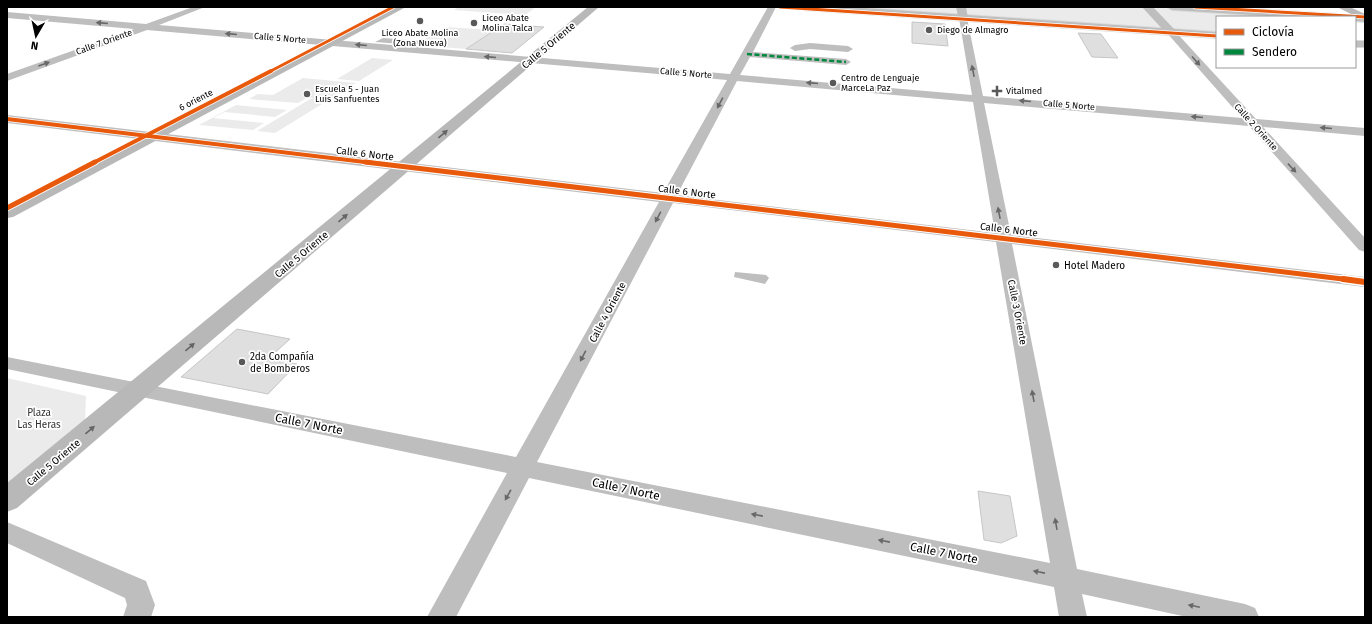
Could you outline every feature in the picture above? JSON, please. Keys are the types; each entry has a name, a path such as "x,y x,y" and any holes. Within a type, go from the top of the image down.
{"main road":[{"path":"7,213 400,7"},
{"name":"Calle 5 Oriente","path":"7,500 404,167 529,60 594,7"},
{"path":"804,7 962,12 1216,34"},
{"name":"Calle 2 Oriente","path":"1147,7 1170,31"},
{"path":"1172,7 1320,16"},
{"path":"1342,7 1365,18"},
{"path":"1356,26 1365,31"}],"street":[{"path":"7,11 21,7"},
{"name":"Calle 7 Oriente","path":"7,78 201,7"},
{"name":"Calle 4 Oriente","path":"441,617 772,7"},
{"name":"Calle 3 Oriente","path":"962,12 1073,617"},
{"name":"Calle 5 Norte","path":"7,15 978,97 1365,132"},
{"name":"Calle 2 Oriente","path":"1170,31 1250,122 1365,247"},
{"path":"749,49 795,48 810,46 848,49"},
{"path":"749,49 846,62"},
{"name":"Calle 6 Norte","path":"7,120 1365,282"},
{"name":"Calle 7 Norte","path":"7,362 138,390 1065,578 1245,617"},
{"path":"7,532 136,590 141,605 137,617"}],"green space":[{"path":"459,7 536,7 525,15 454,10"},
{"path":"824,7 1153,7 1302,16 1216,16 1216,33"},
{"path":"445,27 494,30 466,49 415,45"},
{"path":"372,58 393,60 359,81 337,79"},
{"path":"303,78 356,83 275,133 257,131 312,98 308,97 298,103 249,99 258,94 273,95"},
{"path":"236,105 287,110 275,117 225,112 213,118 264,123 253,130 199,125"},
{"name":"Plaza Las Heras","path":"7,378 86,396 85,421 7,484"}],"shaded area":[{"path":"383,38 423,41 415,45 375,42"},
{"path":"735,272 766,275 769,278 765,284 734,277"}],"building":[{"name":"Diego de Almagro","path":"912,22 945,24 948,46 912,43"},
{"path":"504,24 544,27 512,53 466,49"},
{"path":"1078,33 1101,34 1118,58 1092,57"},
{"name":"2da Compañía de Bomberos","path":"237,329 290,339 268,359 297,364 268,394 181,377"},
{"path":"978,491 1010,496 1017,536 1001,543 984,540"}],"marked path":[{"path":"747,54 846,62"}],"cycle path":[{"name":"6 oriente","path":"7,208 393,7"},
{"path":"780,7 1216,36"},
{"path":"1195,7 1348,16"},
{"path":"1356,16 1365,17"},
{"path":"7,119 1365,282"}],"place":[{"name":"Liceo Abate Molina (Zona Nueva)","path":"420,21"},
{"name":"Liceo Abate Molina Talca","path":"474,23"},
{"name":"Diego de Almagro","path":"929,30"},
{"name":"Centro de Lenguaje MarceLa Paz","path":"833,83"},
{"name":"Vitalmed","path":"997,91"},
{"name":"Escuela 5 - Juan Luis Sanfuentes","path":"307,94"},
{"name":"Hotel Madero","path":"1056,265"},
{"name":"2da Compañía de Bomberos","path":"242,362"}]}
